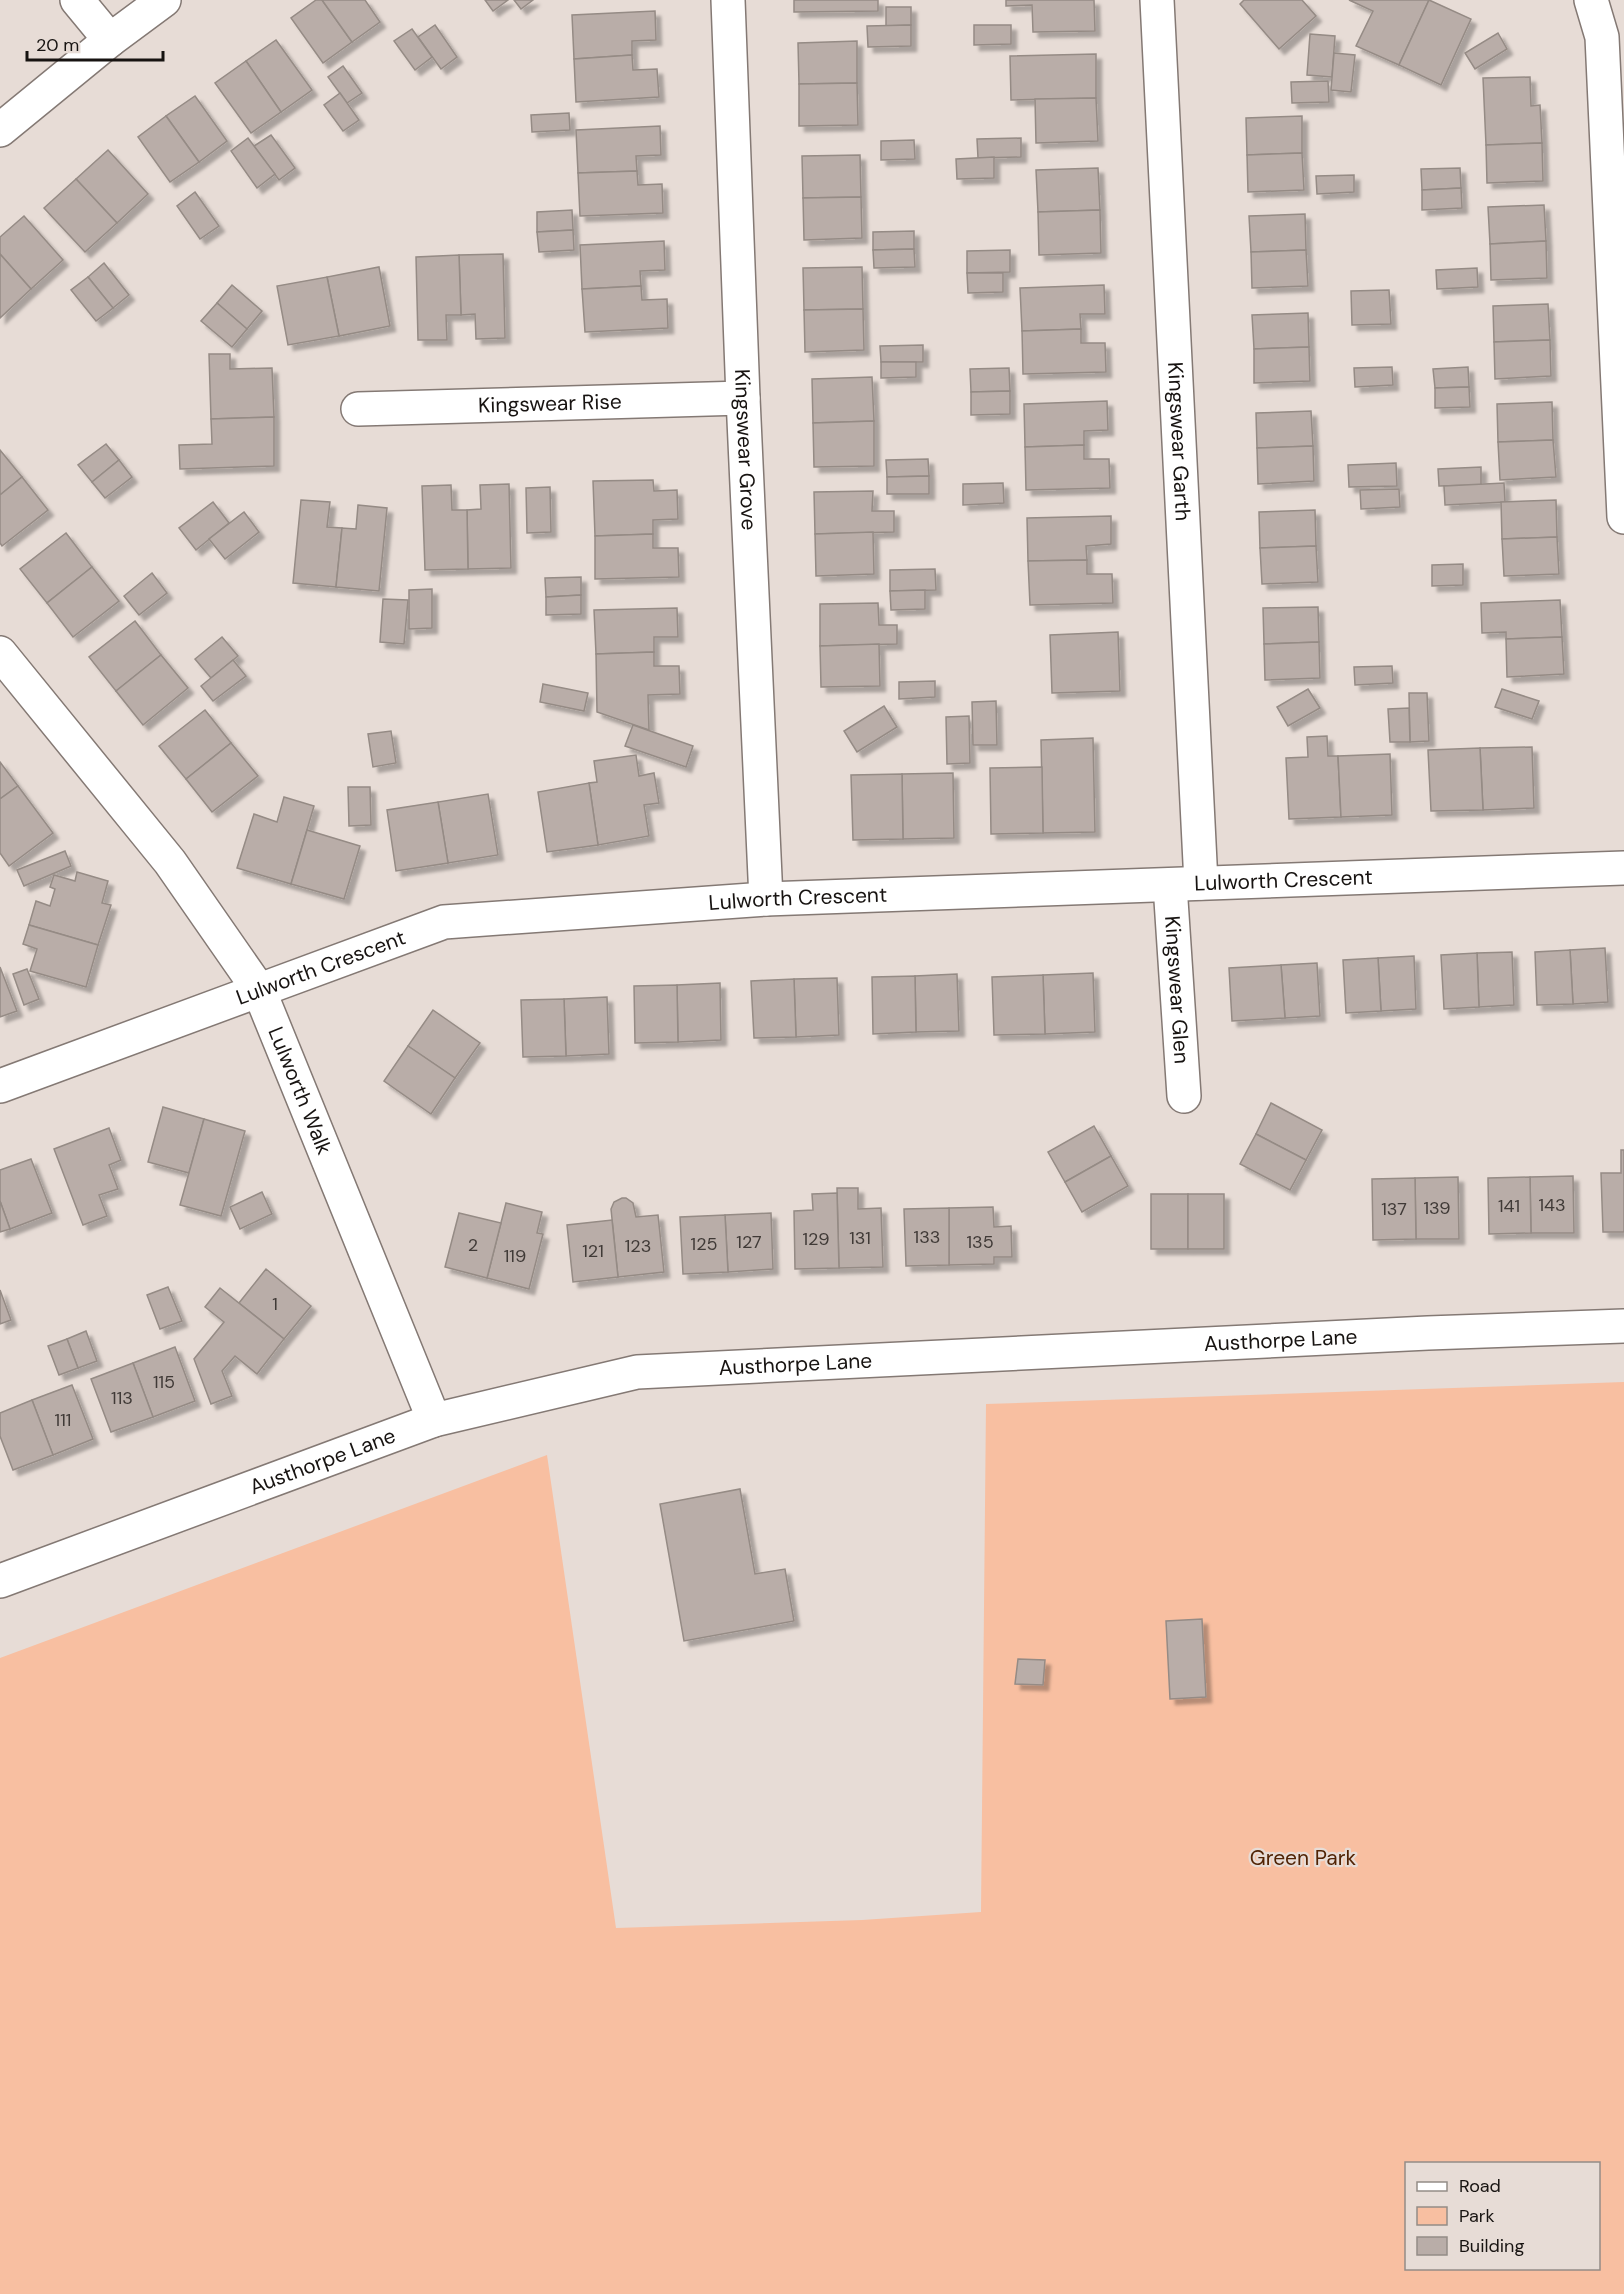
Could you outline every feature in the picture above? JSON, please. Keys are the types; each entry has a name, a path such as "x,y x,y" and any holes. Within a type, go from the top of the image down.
{"street":[{"path":"77,0 110,40"},
{"path":"0,130 110,40 164,0"},
{"name":"Kingswear Grove","path":"728,0 743,398 766,899"},
{"name":"Kingswear Garth","path":"1157,0 1186,884"},
{"path":"1591,0 1602,37 1624,517"},
{"name":"Kingswear Rise","path":"358,409 743,398"},
{"name":"Lulworth Walk","path":"0,652 170,862 259,990 434,1420"},
{"name":"Lulworth Crescent","path":"0,1086 444,922 766,899 1624,868"},
{"name":"Kingswear Glen","path":"1184,1096 1186,884"},
{"name":"Austhorpe Lane","path":"0,1581 434,1420 637,1372 1428,1333 1624,1326"}],"green space":[{"name":"Green Park","path":"1624,1382 1624,2294 0,2294 0,1658 547,1455 616,1928 862,1920 981,1912 986,1404"}],"building":[{"path":"316,0 322,0 352,42 323,63 291,18"},
{"path":"322,0 365,0 380,22 352,42"},
{"path":"485,0 508,0 493,11"},
{"path":"514,0 533,0 521,9"},
{"path":"794,0 878,0 878,11 794,12"},
{"path":"1006,0 1094,0 1095,31 1033,32 1032,5 1006,6"},
{"path":"1244,0 1302,0 1316,16 1279,49 1240,4"},
{"path":"1349,0 1429,0 1399,65 1356,46 1373,11"},
{"path":"1429,0 1471,19 1441,85 1399,65"},
{"path":"886,7 911,7 911,25 886,26"},
{"path":"655,11 656,40 632,41 632,55 574,59 572,15"},
{"path":"435,25 457,57 441,69 418,37"},
{"path":"911,25 911,46 868,47 867,26"},
{"path":"974,25 1011,25 1011,44 974,45"},
{"path":"412,29 432,57 415,70 394,41"},
{"path":"1498,33 1507,49 1475,69 1465,53"},
{"path":"1310,34 1335,36 1332,77 1307,75"},
{"path":"276,40 312,90 281,112 246,61"},
{"path":"857,41 857,83 799,84 798,43"},
{"path":"1334,53 1355,55 1351,92 1331,90"},
{"path":"1096,54 1096,98 1011,100 1010,56"},
{"path":"632,55 633,70 657,69 659,97 576,102 574,59"},
{"path":"246,61 281,112 251,133 215,83"},
{"path":"343,66 362,93 347,103 328,77"},
{"path":"1530,77 1531,106 1540,105 1542,143 1486,145 1483,78"},
{"path":"1328,81 1329,102 1292,103 1291,82"},
{"path":"857,83 858,125 799,126 799,84"},
{"path":"340,93 359,120 343,131 324,105"},
{"path":"195,96 227,141 199,162 166,116"},
{"path":"1096,98 1098,141 1036,143 1035,99"},
{"path":"569,113 570,130 532,132 531,115"},
{"path":"166,116 199,162 170,182 138,137"},
{"path":"1302,116 1302,153 1247,155 1246,118"},
{"path":"660,126 661,155 636,156 637,171 578,173 576,130"},
{"path":"271,135 295,168 279,180 254,146"},
{"path":"248,138 275,174 257,188 231,151"},
{"path":"1021,138 1021,157 978,158 977,139"},
{"path":"914,140 915,159 881,160 881,141"},
{"path":"1542,143 1543,181 1487,183 1486,145"},
{"path":"108,150 148,194 117,223 76,179"},
{"path":"1302,153 1304,190 1248,192 1247,155"},
{"path":"860,155 861,197 803,198 802,156"},
{"path":"994,157 994,178 957,179 956,159"},
{"path":"1098,168 1100,210 1038,212 1036,170"},
{"path":"1460,168 1461,188 1422,190 1421,169"},
{"path":"637,171 638,185 662,184 663,213 580,216 578,173"},
{"path":"1354,175 1354,192 1317,194 1316,176"},
{"path":"76,179 117,223 85,252 44,208"},
{"path":"1461,188 1462,208 1422,210 1422,190"},
{"path":"195,192 219,226 200,239 177,206"},
{"path":"861,197 862,238 804,240 803,198"},
{"path":"1544,205 1546,241 1490,244 1488,207"},
{"path":"572,210 573,230 537,232 537,212"},
{"path":"1100,210 1101,253 1039,255 1038,212"},
{"path":"1305,214 1306,250 1251,252 1249,216"},
{"path":"24,216 63,260 31,289 0,254 0,237"},
{"path":"573,230 574,250 539,252 537,232"},
{"path":"914,231 914,249 873,250 873,232"},
{"path":"664,241 665,270 640,271 641,286 582,289 580,245"},
{"path":"1546,241 1547,278 1491,280 1490,244"},
{"path":"914,249 915,267 874,268 873,250"},
{"path":"1010,250 1010,272 967,273 967,251"},
{"path":"1306,250 1308,286 1252,288 1251,252"},
{"path":"0,254 31,289 0,318"},
{"path":"503,254 505,338 476,339 475,314 461,315 459,255"},
{"path":"459,255 461,315 446,315 447,340 418,340 416,257"},
{"path":"104,263 129,295 113,308 88,277"},
{"path":"379,267 390,326 339,336 327,277"},
{"path":"862,267 863,309 804,310 803,268"},
{"path":"1477,268 1478,287 1437,289 1436,270"},
{"path":"967,273 1003,273 1003,292 968,293"},
{"path":"88,277 113,308 96,321 71,290"},
{"path":"327,277 339,336 288,345 277,286"},
{"path":"232,285 262,311 247,329 217,303"},
{"path":"1104,285 1105,314 1080,314 1081,329 1022,331 1020,288"},
{"path":"641,286 642,300 667,299 668,328 585,332 582,289"},
{"path":"1389,290 1391,324 1352,325 1351,291"},
{"path":"217,303 247,329 232,347 201,321"},
{"path":"1548,304 1550,340 1494,342 1493,306"},
{"path":"863,309 864,350 805,352 804,310"},
{"path":"1308,313 1309,347 1254,349 1252,315"},
{"path":"1081,329 1081,343 1105,343 1106,372 1023,374 1022,331"},
{"path":"1550,340 1551,376 1495,379 1494,342"},
{"path":"923,345 923,362 881,362 880,346"},
{"path":"1309,347 1310,381 1254,383 1254,349"},
{"path":"209,354 230,354 230,369 272,368 274,417 211,419"},
{"path":"881,362 916,362 916,377 881,378"},
{"path":"1392,367 1393,385 1355,387 1354,368"},
{"path":"1468,367 1469,387 1435,388 1433,369"},
{"path":"1009,368 1010,391 971,392 970,369"},
{"path":"872,377 874,421 813,423 812,379"},
{"path":"1469,387 1470,407 1435,408 1435,388"},
{"path":"1010,391 1010,414 971,415 971,392"},
{"path":"1107,401 1108,430 1084,431 1084,445 1025,447 1024,404"},
{"path":"1552,402 1553,440 1498,442 1497,404"},
{"path":"1311,411 1313,446 1257,448 1256,413"},
{"path":"274,417 274,466 180,469 179,445 212,444 211,419"},
{"path":"874,421 874,466 814,467 813,423"},
{"path":"1553,440 1556,477 1500,480 1498,442"},
{"path":"106,444 119,460 92,482 78,465"},
{"path":"1084,445 1084,459 1109,459 1110,488 1026,490 1025,447"},
{"path":"1313,446 1314,481 1258,484 1257,448"},
{"path":"0,450 22,477 0,495"},
{"path":"928,459 929,476 887,477 886,460"},
{"path":"119,460 132,477 105,498 92,482"},
{"path":"1396,463 1397,486 1349,487 1348,465"},
{"path":"1481,467 1481,485 1439,486 1438,469"},
{"path":"929,476 929,494 887,494 887,477"},
{"path":"22,477 48,510 2,546 0,543 0,495"},
{"path":"653,480 654,491 677,490 678,519 653,520 653,534 595,536 593,481"},
{"path":"1003,483 1004,503 963,505 963,484"},
{"path":"1504,483 1505,502 1445,505 1444,486"},
{"path":"509,484 511,568 468,569 467,510 481,509 480,485"},
{"path":"451,485 452,510 467,510 468,569 425,570 422,486"},
{"path":"550,487 551,532 527,533 526,488"},
{"path":"1399,489 1400,507 1361,509 1360,490"},
{"path":"873,491 872,511 894,511 894,532 815,534 814,492"},
{"path":"301,500 330,502 327,527 342,528 336,587 293,583"},
{"path":"1556,500 1557,537 1502,539 1501,502"},
{"path":"213,502 229,523 196,550 179,528"},
{"path":"358,505 387,508 379,591 336,587 342,528 356,529"},
{"path":"1315,510 1316,546 1260,548 1259,512"},
{"path":"244,512 259,532 225,559 209,539"},
{"path":"1111,516 1111,544 1086,546 1087,560 1028,561 1027,518"},
{"path":"873,532 874,574 816,576 815,534"},
{"path":"66,533 92,567 47,603 20,569"},
{"path":"653,534 653,548 678,548 679,577 595,579 595,536"},
{"path":"1557,537 1559,574 1504,576 1502,539"},
{"path":"1316,546 1318,582 1262,584 1260,548"},
{"path":"1087,560 1087,574 1112,574 1113,603 1030,605 1028,561"},
{"path":"1463,564 1463,585 1432,586 1432,565"},
{"path":"92,567 119,601 73,637 47,603"},
{"path":"935,569 936,590 890,591 890,570"},
{"path":"152,573 167,593 139,615 124,596"},
{"path":"581,577 581,595 546,597 545,578"},
{"path":"432,589 432,628 409,629 409,590"},
{"path":"925,590 925,609 891,610 890,591"},
{"path":"581,595 581,614 546,615 546,597"},
{"path":"383,599 408,600 404,644 380,642"},
{"path":"1560,600 1562,637 1506,639 1506,632 1482,633 1481,603"},
{"path":"878,603 879,625 897,625 897,644 820,646 820,604"},
{"path":"1318,607 1319,642 1264,644 1263,608"},
{"path":"677,608 678,637 654,637 654,652 596,654 594,610"},
{"path":"135,621 161,655 116,691 89,657"},
{"path":"1118,632 1120,691 1052,693 1050,635"},
{"path":"222,637 238,656 211,678 195,659"},
{"path":"1562,637 1564,674 1507,677 1506,639"},
{"path":"1319,642 1320,678 1265,680 1264,644"},
{"path":"879,644 880,686 821,687 820,646"},
{"path":"654,652 654,666 679,666 680,694 648,695 649,730 597,712 596,654"},
{"path":"161,655 188,688 143,725 116,691"},
{"path":"233,660 246,676 213,701 201,686"},
{"path":"1392,666 1393,683 1355,685 1354,667"},
{"path":"935,681 935,697 899,699 899,682"},
{"path":"543,684 588,693 584,711 540,702"},
{"path":"1308,689 1320,708 1288,726 1277,707"},
{"path":"1502,689 1539,701 1532,719 1495,707"},
{"path":"1409,693 1427,693 1429,741 1410,742"},
{"path":"996,701 997,745 973,745 972,702"},
{"path":"884,706 897,727 857,752 844,731"},
{"path":"1409,708 1410,742 1390,742 1388,709"},
{"path":"205,710 231,743 186,779 159,746"},
{"path":"969,716 970,763 947,764 946,717"},
{"path":"633,725 693,746 686,767 625,746"},
{"path":"391,731 396,763 373,767 368,734"},
{"path":"1327,736 1328,756 1338,756 1341,817 1289,819 1286,758 1308,757 1307,737"},
{"path":"1093,738 1095,832 1043,833 1041,740"},
{"path":"231,743 258,776 212,812 186,779"},
{"path":"1532,747 1534,808 1483,810 1480,748"},
{"path":"1480,748 1483,810 1431,811 1428,750"},
{"path":"1390,754 1392,815 1341,817 1338,756"},
{"path":"636,755 639,776 654,773 659,803 644,805 649,836 598,845 589,783 597,782 594,761"},
{"path":"0,762 18,786 0,799"},
{"path":"1042,767 1043,833 991,834 990,768"},
{"path":"953,773 954,838 903,839 902,774"},
{"path":"902,774 903,839 853,840 851,775"},
{"path":"589,783 598,845 547,852 538,792"},
{"path":"18,786 53,833 9,866 0,853 0,799"},
{"path":"348,787 370,787 371,825 349,826"},
{"path":"488,794 498,855 448,863 438,802"},
{"path":"284,797 314,806 291,884 237,868 254,814 277,822"},
{"path":"438,802 448,863 396,871 387,810"},
{"path":"307,830 360,846 344,899 291,884"},
{"path":"65,851 71,866 24,886 17,870"},
{"path":"77,872 108,881 102,903 111,905 98,945 29,925 36,901 50,906 55,889 50,887 54,875 75,881"},
{"path":"29,925 98,945 86,987 30,971 37,949 23,944"},
{"path":"1605,948 1608,1002 1573,1004 1570,950"},
{"path":"1570,950 1573,1004 1537,1005 1535,952"},
{"path":"1512,952 1514,1005 1479,1007 1477,953"},
{"path":"1477,953 1479,1007 1444,1009 1441,955"},
{"path":"1414,956 1416,1009 1381,1011 1378,958"},
{"path":"1378,958 1381,1011 1346,1013 1343,960"},
{"path":"1317,963 1320,1016 1285,1018 1281,965"},
{"path":"1281,965 1285,1018 1232,1021 1229,968"},
{"path":"0,967 17,1011 0,1017"},
{"path":"27,969 39,999 24,1005 13,974"},
{"path":"1093,973 1095,1032 1045,1034 1043,975"},
{"path":"957,974 959,1031 916,1032 915,976"},
{"path":"1043,975 1045,1034 994,1035 992,977"},
{"path":"915,976 916,1032 873,1034 872,977"},
{"path":"837,978 839,1035 796,1037 794,979"},
{"path":"794,979 796,1037 754,1038 751,981"},
{"path":"720,983 721,1040 678,1042 677,985"},
{"path":"677,985 678,1042 635,1043 634,986"},
{"path":"607,997 609,1054 566,1056 564,999"},
{"path":"564,999 566,1056 523,1057 521,1000"},
{"path":"433,1010 480,1043 455,1078 408,1046"},
{"path":"408,1046 455,1078 431,1114 384,1081"},
{"path":"1271,1103 1322,1130 1306,1160 1256,1134"},
{"path":"163,1107 204,1119 189,1173 148,1162"},
{"path":"204,1119 245,1131 221,1216 180,1205"},
{"path":"1094,1126 1111,1156 1065,1182 1048,1152"},
{"path":"109,1128 121,1160 109,1165 118,1189 99,1195 107,1216 83,1225 54,1149"},
{"path":"1256,1134 1306,1160 1290,1190 1240,1164"},
{"path":"1621,1150 1624,1150 1624,1232 1603,1232 1601,1173 1621,1173"},
{"path":"1111,1156 1128,1186 1082,1212 1065,1182"},
{"path":"31,1159 52,1213 10,1229 0,1201 0,1170"},
{"path":"1573,1176 1574,1233 1531,1233 1530,1177"},
{"path":"1458,1177 1459,1239 1416,1239 1415,1178"},
{"path":"1530,1177 1531,1233 1489,1234 1488,1178"},
{"path":"1415,1178 1416,1239 1373,1240 1372,1179"},
{"path":"837,1188 858,1188 858,1209 881,1208 883,1267 839,1268"},
{"path":"262,1192 272,1214 240,1229 230,1207"},
{"path":"837,1193 839,1268 795,1269 794,1211 813,1210 812,1194"},
{"path":"1151,1194 1188,1194 1188,1249 1151,1249"},
{"path":"1188,1194 1224,1194 1224,1249 1188,1249"},
{"path":"622,1198 633,1203 636,1217 658,1215 664,1272 618,1277 611,1209 614,1202"},
{"path":"0,1201 10,1229 0,1232"},
{"path":"506,1203 542,1212 537,1233 543,1234 529,1289 487,1278"},
{"path":"993,1207 994,1227 1011,1226 1012,1257 994,1257 994,1264 949,1265 949,1208"},
{"path":"949,1208 949,1265 906,1266 904,1209"},
{"path":"459,1213 501,1223 487,1278 445,1267"},
{"path":"771,1213 773,1269 728,1272 725,1215"},
{"path":"725,1215 728,1272 683,1274 680,1217"},
{"path":"612,1220 618,1277 573,1282 567,1225"},
{"path":"266,1269 311,1306 284,1339 239,1303"},
{"path":"168,1287 182,1321 160,1329 147,1295"},
{"path":"220,1288 284,1339 257,1374 235,1356 222,1371 232,1396 211,1404 194,1359 224,1322 205,1307"},
{"path":"0,1290 11,1320 0,1324"},
{"path":"86,1331 97,1361 78,1368 67,1339"},
{"path":"67,1339 78,1368 59,1375 48,1346"},
{"path":"175,1347 195,1401 153,1417 133,1363"},
{"path":"133,1363 153,1417 111,1432 91,1379"},
{"path":"72,1385 93,1439 53,1455 32,1400"},
{"path":"32,1400 53,1455 13,1470 0,1436 0,1413"},
{"path":"740,1489 755,1574 785,1569 794,1621 684,1641 660,1504"},
{"path":"1202,1619 1206,1697 1170,1699 1166,1621"},
{"path":"1018,1659 1045,1660 1043,1685 1015,1684"}]}
